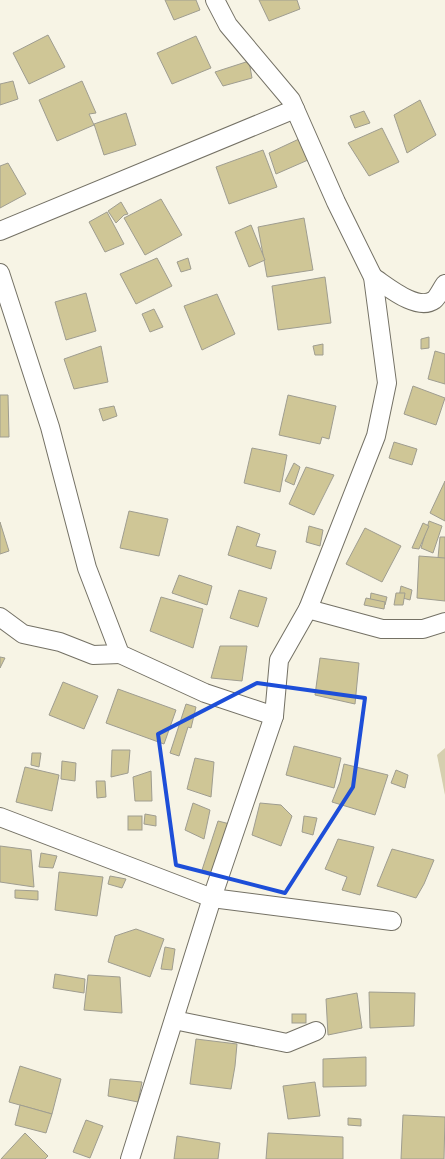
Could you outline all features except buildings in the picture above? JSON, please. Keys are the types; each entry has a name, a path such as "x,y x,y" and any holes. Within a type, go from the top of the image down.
{"street":[{"path":"130,1159 212,898 274,716 279,660 308,609 376,436 387,383 373,277 336,202 291,100 228,25 215,0"},
{"path":"0,231 294,109"},
{"path":"0,273 50,427 87,568 120,654"},
{"path":"373,277 410,301 422,304 434,300 445,284"},
{"path":"308,609 382,629 423,629 445,622"},
{"path":"0,617 23,634"},
{"path":"0,629 60,642 94,655 120,654 205,693 274,716"},
{"path":"0,817 212,898 392,921"},
{"path":"174,1020 287,1043 316,1031"}],"highlighted area":[{"path":"257,683 365,698 353,787 285,893 176,865 158,734"}],"shaded area":[{"path":"445,748 445,795 437,755"}]}
